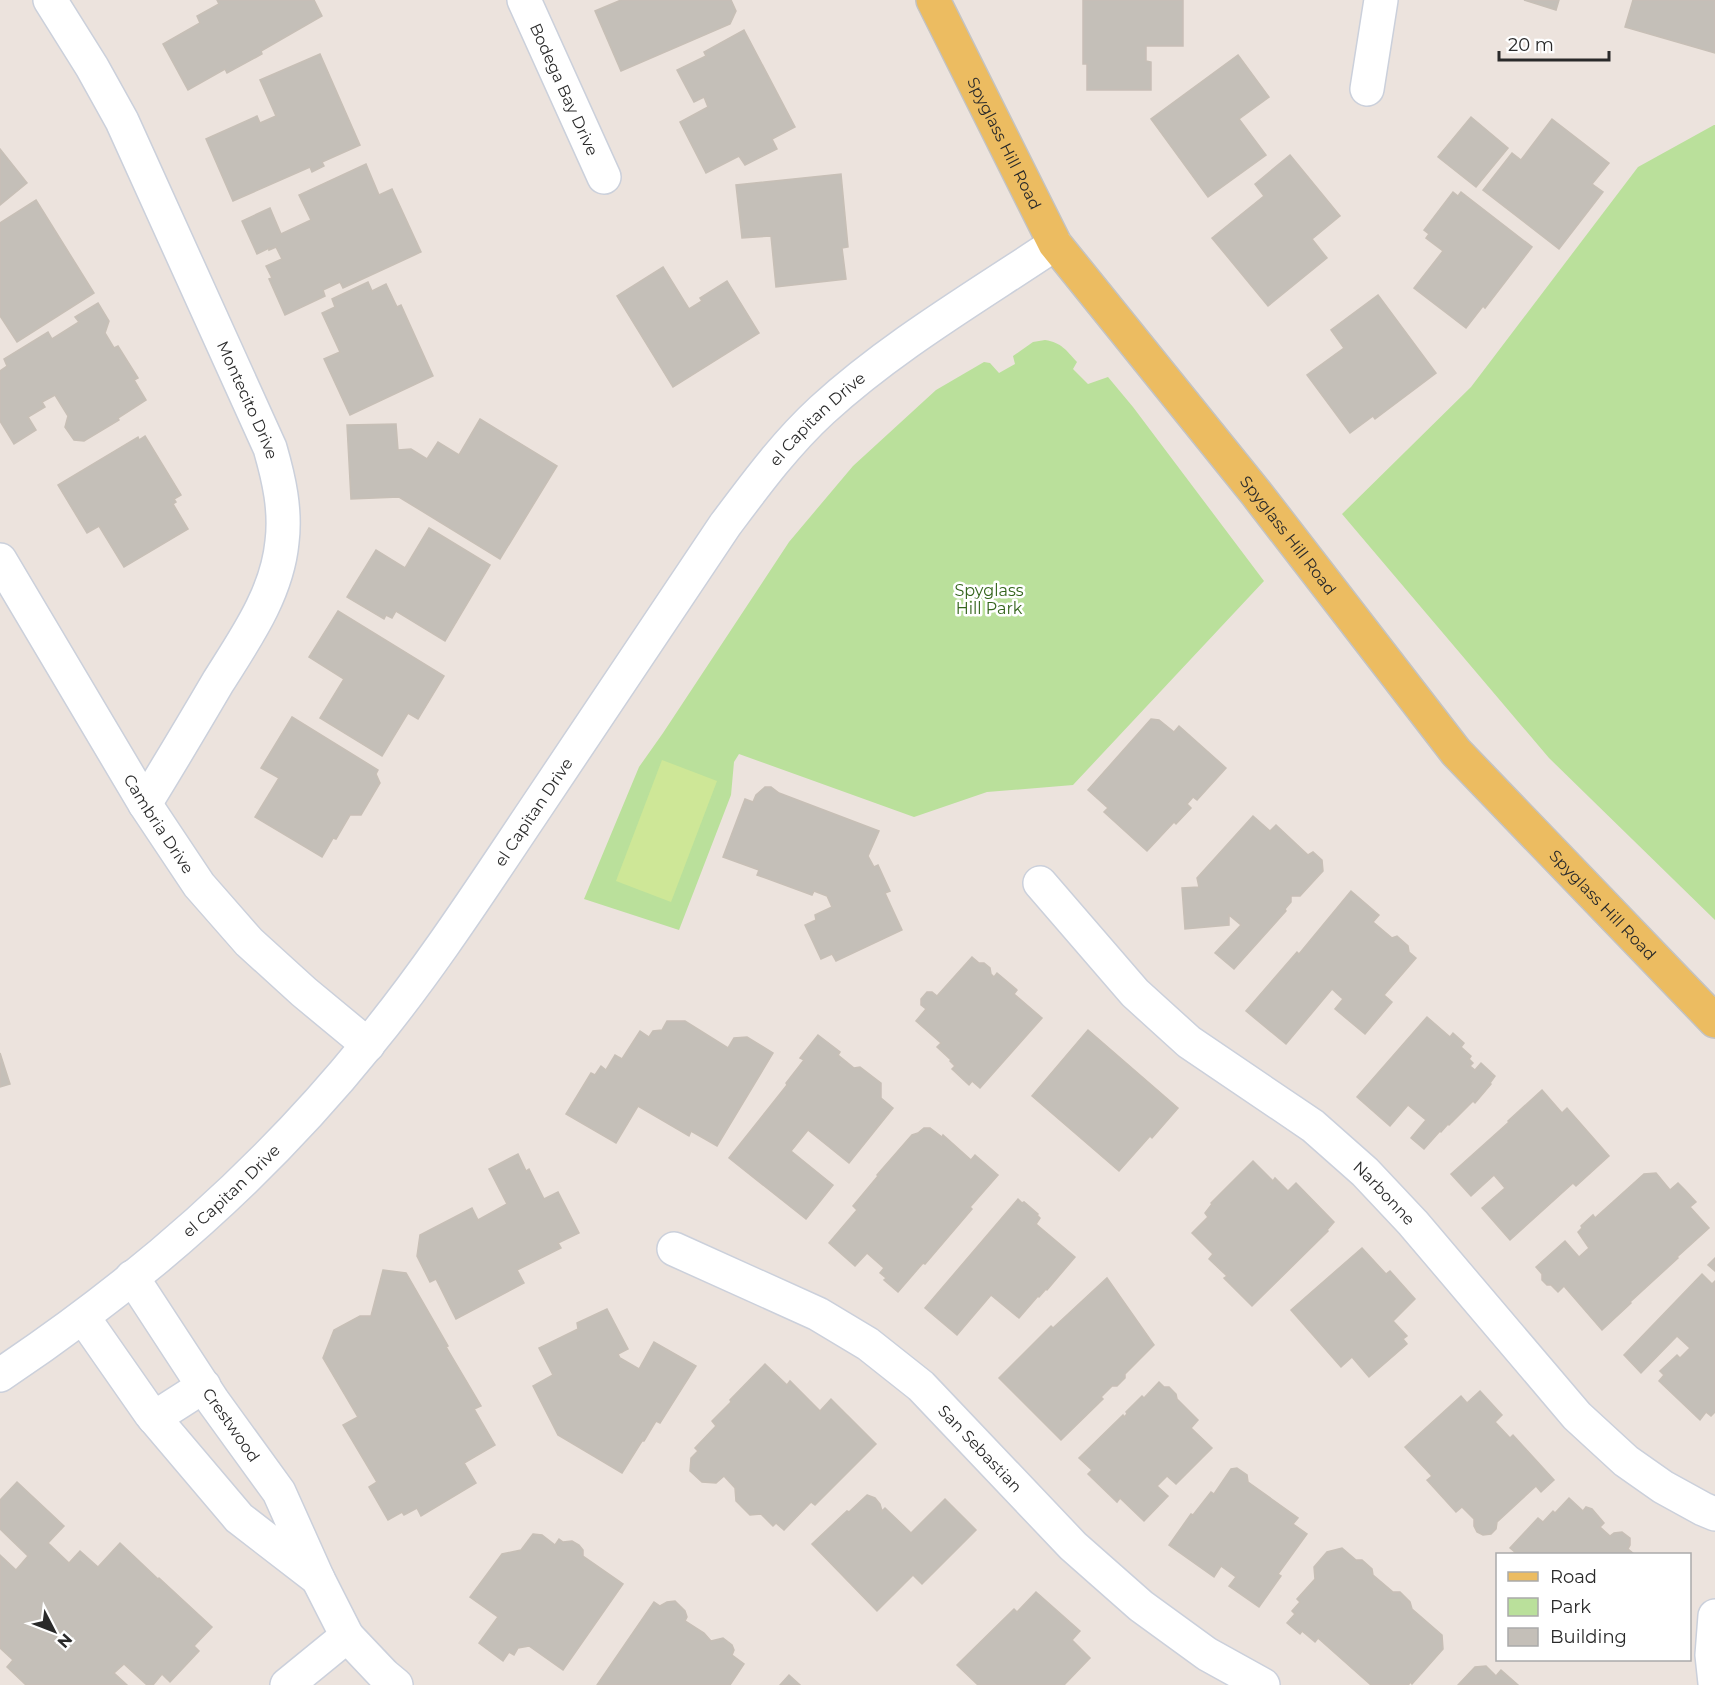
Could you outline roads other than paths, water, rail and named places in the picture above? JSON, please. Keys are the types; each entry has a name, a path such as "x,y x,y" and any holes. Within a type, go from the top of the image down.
{"main road":[{"name":"Spyglass Hill Road","path":"933,0 1055,244 1256,493 1456,752 1715,1021"}],"street":[{"name":"Montecito Drive","path":"50,0 92,67 126,132 270,448 279,478 283,510 282,542 273,584 255,623 145,804"},
{"name":"Bodega Bay Drive","path":"524,0 604,177"},
{"path":"1367,89 1381,0"},
{"name":"el Capitan Drive","path":"0,1375 83,1317 186,1234 250,1174 368,1045 418,982 464,916 718,535 770,466 820,412 879,361 1055,244"},
{"name":"Cambria Drive","path":"0,560 145,804 200,885 249,942 304,992 368,1045"},
{"name":"Narbonne","path":"1040,883 1135,993 1189,1042 1313,1126 1365,1172 1413,1223 1577,1416 1626,1461 1663,1487 1715,1514"},
{"name":"San Sebastian","path":"674,1249 818,1314 868,1344 921,1386 1072,1545 1141,1606 1207,1654 1263,1685"},
{"name":"Crestwood","path":"132,1277 204,1386 279,1492 318,1579 347,1636 396,1685"},
{"name":"Crestwood","path":"83,1317 154,1418 239,1518 318,1579"},
{"path":"154,1418 204,1386"},
{"path":"217,1492 260,1465"},
{"path":"1715,1616 1712,1655 1715,1683"},
{"path":"287,1685 347,1636"}],"park label":[{"name":"Spyglass Hill Park","path":"989,599"}]}
